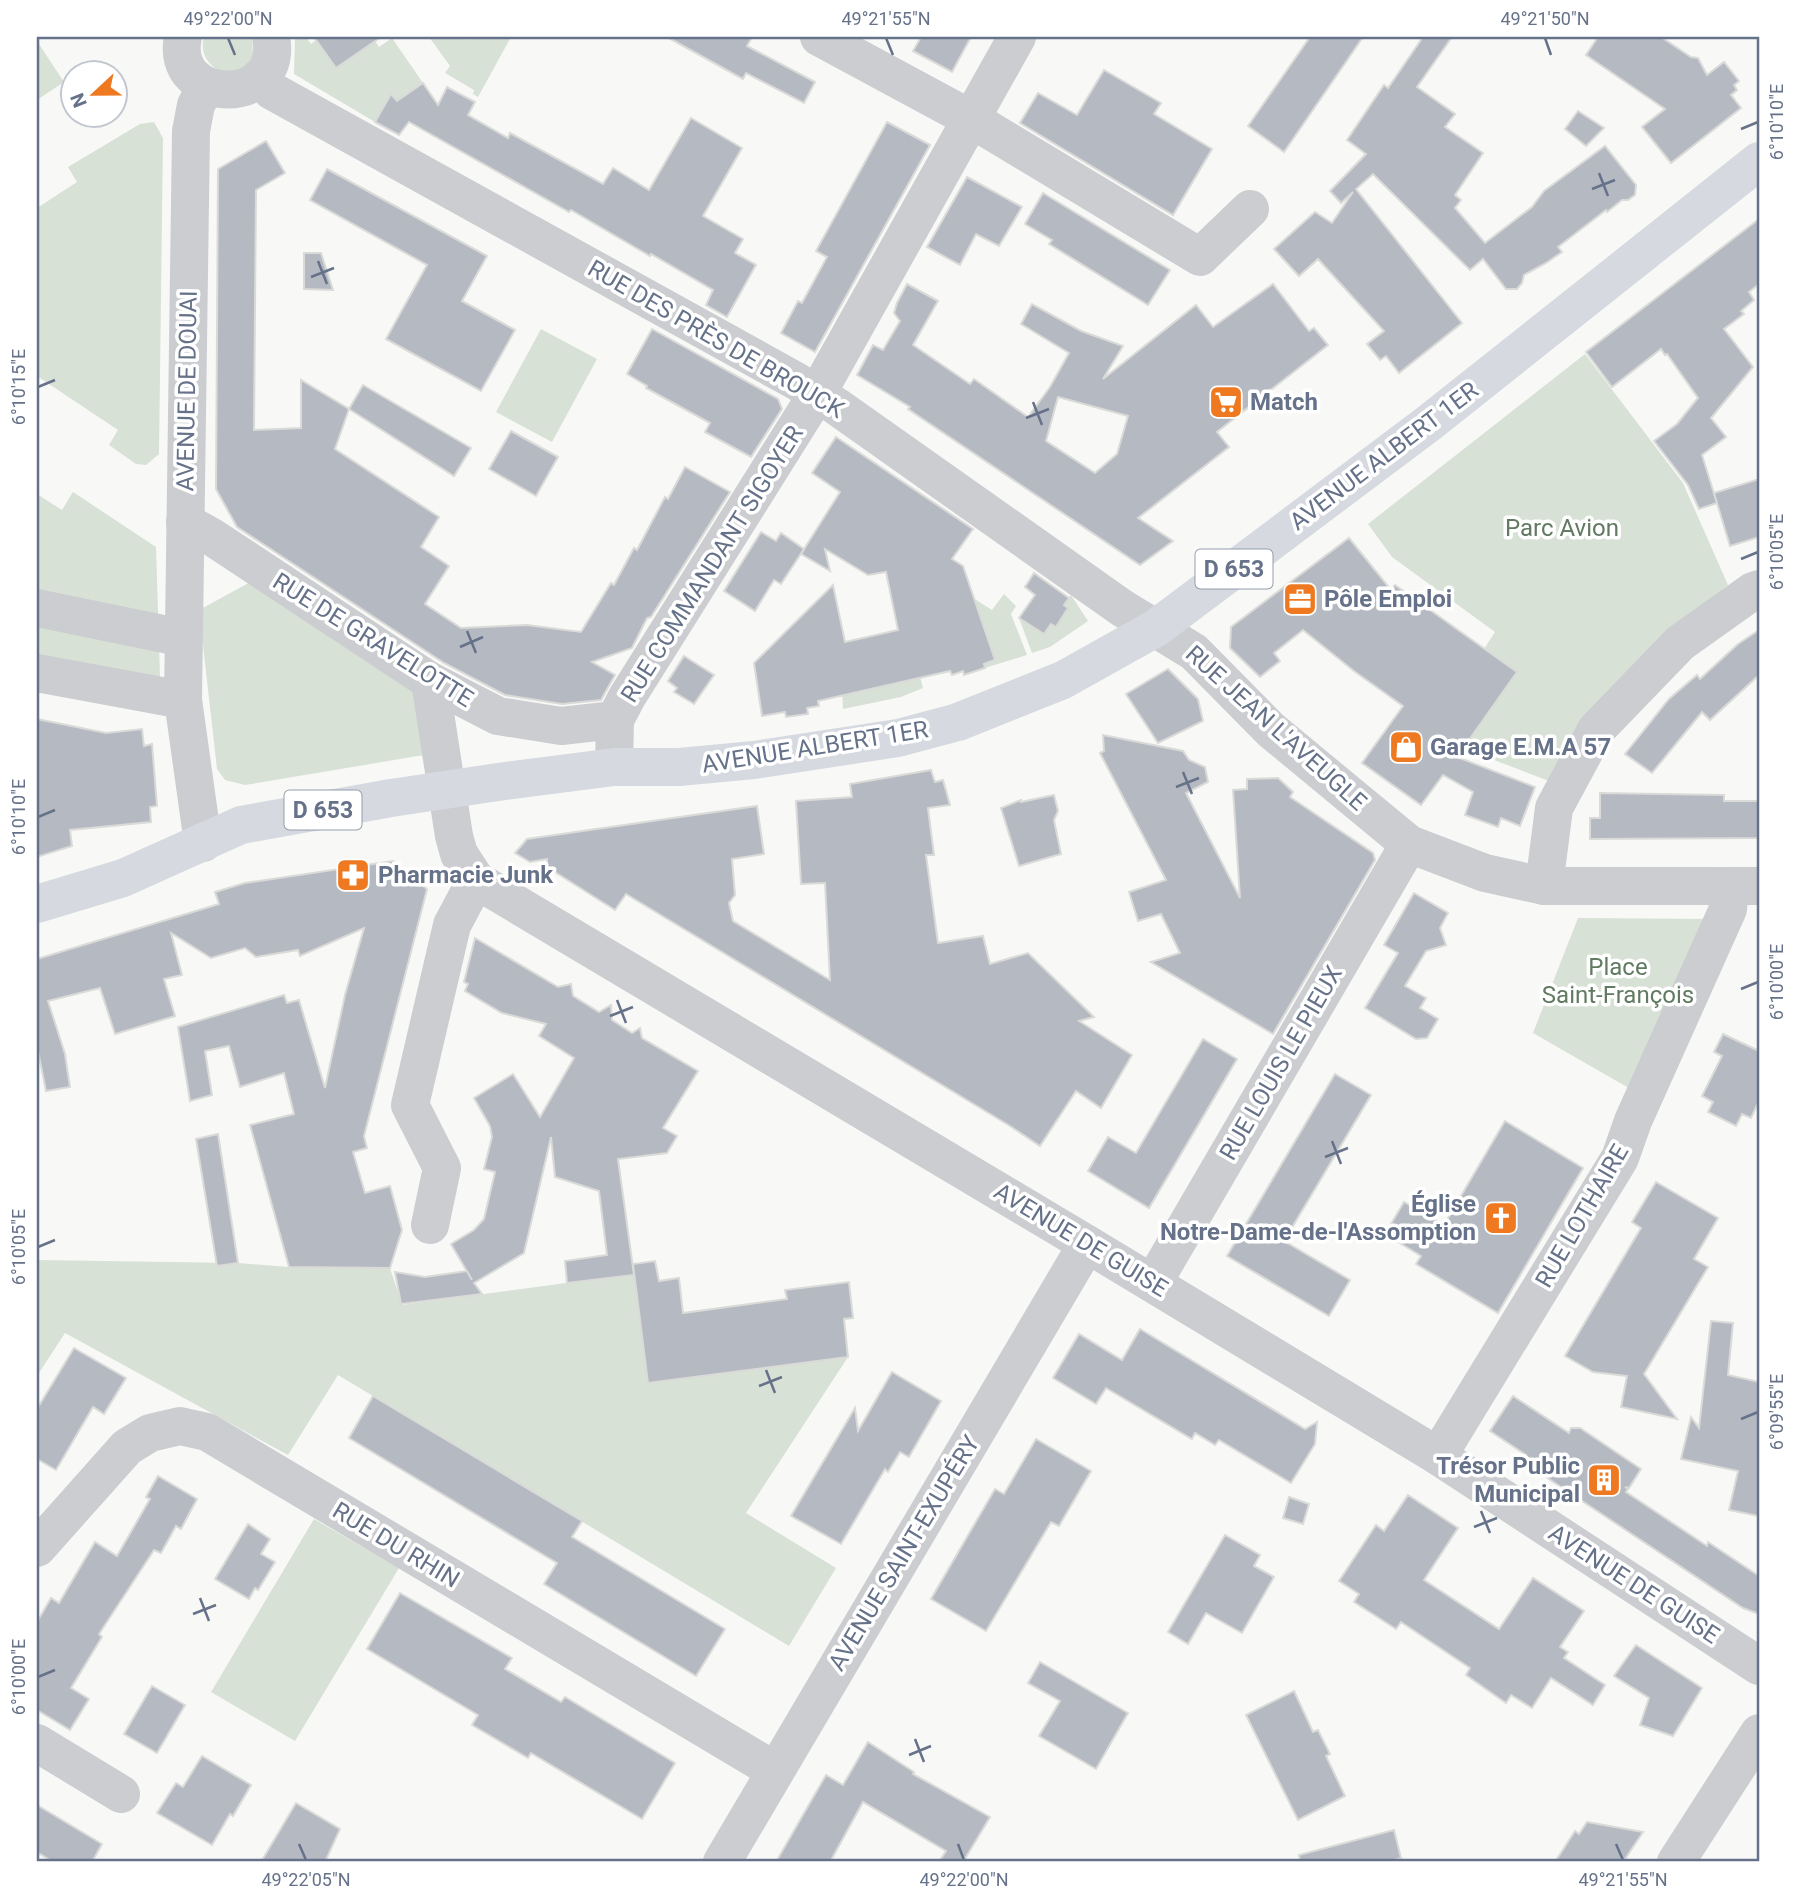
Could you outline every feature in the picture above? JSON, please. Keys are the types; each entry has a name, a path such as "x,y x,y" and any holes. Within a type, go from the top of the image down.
{"main road":[{"name":"AVENUE ALBERT 1ER","path":"446,789 614,767 699,766 754,760 898,738 948,726 1063,680 1156,628 1448,408 1759,161"},
{"name":"D 653","path":"37,904 123,878 241,825 446,789"}],"street":[{"path":"183,37 183,55 192,74 206,86 234,91 259,78 267,68 272,56 271,37"},
{"path":"819,37 971,119 1200,257 1251,209"},
{"name":"RUE COMMANDANT SIGOYER","path":"614,767 615,720 633,687 817,394 1017,37"},
{"name":"RUE DES PRÈS DE BROUCK","path":"259,78 272,91 817,394 1122,608 1156,628"},
{"name":"AVENUE DE DOUAI","path":"203,843 183,700 183,638 191,131 197,105 206,86"},
{"name":"RUE DE GRAVELOTTE","path":"185,522 212,537 430,681 498,716 561,726 615,720"},
{"path":"1544,886 1554,808 1595,730 1680,643 1759,589"},
{"path":"37,608 183,638"},
{"name":"RUE JEAN L'AVEUGLE","path":"1156,628 1194,652 1271,730 1409,844 1485,873 1544,886 1745,886"},
{"path":"37,673 183,700"},
{"name":"AVENUE DE GUISE","path":"430,681 459,854 476,880 1438,1456 1759,1666"},
{"name":"RUE LOUIS LE PIEUX","path":"1153,1283 1409,844"},
{"path":"430,1225 442,1168 410,1105 452,925 476,880"},
{"name":"RUE LOTHAIRE","path":"1438,1456 1620,1158 1633,1121 1728,909 1745,886"},
{"name":"AVENUE SAINT-EXUPÉRY","path":"722,1862 1087,1244"},
{"name":"RUE DU RHIN","path":"37,1548 127,1447 150,1433 180,1426 207,1432 774,1770"},
{"path":"1676,1862 1759,1733"},
{"path":"37,1743 121,1794"}],"green space":[{"path":"204,37 252,37 253,56 242,69 234,72 218,70 207,60 204,53"},
{"path":"295,37 306,37 311,44 316,40 336,68 375,41 379,47 392,38 423,83 397,101 391,94 375,122 294,74"},
{"path":"429,37 467,37 469,40 472,37 511,37 478,97 473,94 474,90 445,73 450,66"},
{"path":"37,41 60,76 60,85 37,100"},
{"path":"154,122 163,138 159,454 146,465 136,464 109,445 118,430 37,376 37,208 77,182 68,167 140,124"},
{"path":"541,329 597,359 552,442 496,412"},
{"name":"Parc Avion","path":"1585,354 1683,483 1728,585 1675,628 1554,783 1463,748 1484,649 1495,632 1392,557 1368,524"},
{"path":"73,492 156,547 160,677 37,657 37,494 62,510"},
{"path":"256,579 419,690 430,754 245,785 225,780 217,769 199,610"},
{"path":"1004,594 1016,606 1011,614 1027,655 985,668 984,664 995,660 970,596 992,610"},
{"path":"1071,595 1088,621 1050,647 1032,653 1019,618 1044,634 1051,624 1056,626 1068,608 1064,605"},
{"path":"919,673 923,688 901,697 843,709 842,691 855,693 874,689 873,684 893,679 894,684 913,680"},
{"name":"Place Saint-François","path":"1578,918 1712,919 1634,1091 1533,1033"},
{"path":"37,1260 390,1268 402,1305 634,1274 648,1382 848,1357 746,1513 836,1568 789,1646 338,1375 288,1455 65,1333 37,1376"},
{"path":"314,1519 399,1568 295,1741 211,1692"}],"building":[{"path":"314,37 381,37 336,68"},
{"path":"667,37 752,37 747,46 815,82 804,103 746,73 743,79"},
{"path":"921,37 971,37 952,72 913,51"},
{"path":"1310,37 1363,37 1284,152 1248,126"},
{"path":"1423,37 1452,37 1417,87 1455,114 1445,127 1483,153 1455,195 1461,200 1455,208 1485,243 1532,207 1544,191 1605,146 1636,185 1635,195 1628,200 1622,200 1607,212 1606,210 1558,247 1562,252 1524,275 1517,289 1506,289 1483,259 1470,270 1373,174 1356,189 1462,323 1399,373 1386,356 1380,360 1367,344 1384,331 1318,259 1299,276 1274,249 1315,212 1332,223 1353,192 1341,203 1330,191 1366,154 1347,140 1384,85 1388,88"},
{"path":"1598,37 1661,37 1691,57 1698,58 1707,75 1724,62 1739,81 1734,85 1737,90 1731,95 1741,108 1671,163 1642,127 1665,109 1586,55"},
{"path":"1104,70 1161,103 1154,114 1212,149 1173,215 1020,123 1038,93 1077,115"},
{"path":"423,83 438,105 447,87 475,102 468,115 508,138 510,133 603,184 613,168 649,190 691,118 742,148 703,216 743,239 735,253 756,265 727,317 706,305 713,290 651,254 650,256 571,210 569,212 409,122 399,135 375,122 391,94 397,101"},
{"path":"1578,111 1604,128 1586,146 1565,129"},
{"path":"887,122 930,145 815,352 781,333 798,301 802,303 827,257 816,251"},
{"path":"266,141 285,173 256,190 254,430 301,428 301,380 349,409 335,449 439,517 421,547 449,566 425,604 461,628 527,625 581,632 611,583 614,585 634,548 637,550 665,497 668,499 685,467 730,492 651,617 647,618 632,648 592,662 615,675 601,700 562,704 505,695 444,663 237,527 216,489 218,169"},
{"path":"327,169 487,256 462,301 515,330 481,391 386,339 427,265 310,200"},
{"path":"967,177 1022,207 999,246 976,234 960,265 927,247"},
{"path":"1043,193 1170,270 1148,305 1049,244 1052,240 1025,224"},
{"path":"1759,219 1759,284 1749,292 1754,300 1741,311 1744,314 1724,329 1753,367 1711,418 1726,437 1702,455 1717,503 1699,509 1688,485 1654,441 1677,424 1698,398 1667,354 1661,349 1612,387 1586,352"},
{"path":"304,253 321,253 333,290 304,289"},
{"path":"907,284 938,301 913,345 970,384 974,379 1028,417 1050,387 1069,353 1021,324 1032,304 1081,331 1123,346 1103,379 1196,305 1213,327 1273,284 1309,331 1314,328 1328,345 1217,432 1229,447 1138,518 1173,541 1140,565 908,409 910,407 857,375 873,345 883,350 900,321 894,313","holes":["1058,397 1128,416 1117,454 1095,473 1046,441"]},
{"path":"652,329 778,399 782,409 751,457 705,432 710,423 646,388 647,386 627,374"},
{"path":"363,385 471,448 454,476 349,409"},
{"path":"511,431 558,457 536,496 489,469"},
{"path":"836,437 973,529 952,559 963,566 995,660 984,664 985,668 964,675 963,671 952,675 950,671 818,701 819,706 807,708 808,714 786,717 785,712 762,716 754,663 833,585 845,642 898,630 886,572 868,575 825,549 830,571 801,554 840,492 812,473"},
{"path":"1759,479 1759,537 1730,546 1714,493"},
{"path":"761,532 776,541 781,533 804,549 781,584 774,580 755,611 724,591"},
{"path":"1349,538 1391,590 1395,585 1517,672 1457,757 1535,787 1520,826 1501,818 1498,827 1465,815 1473,792 1443,775 1421,805 1362,763 1403,706 1303,630 1274,653 1280,661 1260,677 1230,648 1231,627"},
{"path":"1034,573 1069,598 1064,605 1068,608 1056,627 1051,624 1044,634 1019,618 1035,595 1025,587"},
{"path":"1759,630 1759,675 1710,720 1702,712 1652,773 1625,754 1669,699 1697,675 1700,679 1738,644"},
{"path":"684,656 714,675 694,704 674,692 677,688 668,681"},
{"path":"1168,669 1198,699 1203,721 1158,743 1126,694"},
{"path":"37,719 106,733 142,729 144,746 152,744 157,806 150,807 151,822 70,830 72,846 37,857"},
{"path":"1103,735 1183,751 1189,760 1205,767 1208,782 1186,793 1240,898 1233,790 1247,789 1247,779 1278,778 1293,792 1290,797 1373,853 1375,860 1273,1034 1151,962 1180,953 1161,914 1138,921 1129,892 1166,880 1100,753 1104,751"},
{"path":"931,770 935,782 943,780 950,805 928,808 934,855 926,855 938,943 983,936 990,964 1028,953 1094,1017 1079,1021 1132,1055 1101,1108 1076,1091 1040,1146 626,894 615,910 547,867 547,859 530,862 515,853 527,839 757,806 764,854 732,859 735,895 729,903 733,921 830,980 825,883 801,884 796,801 852,797 850,784"},
{"path":"1600,793 1724,795 1724,801 1759,801 1759,838 1590,839 1590,818 1600,818"},
{"path":"1054,795 1058,811 1054,820 1061,854 1019,866 1001,808 1021,800"},
{"path":"393,861 427,889 364,1136 367,1148 353,1152 365,1193 390,1186 402,1230 390,1268 289,1267 250,1125 294,1114 284,1073 240,1087 229,1046 205,1051 212,1095 190,1101 178,1027 284,995 287,1003 299,1000 325,1088 345,995 364,928 300,956 298,950 256,957 245,948 211,958 171,933 182,975 164,979 175,1016 115,1034 100,988 48,1001 65,1054 70,1087 46,1091 37,1046 37,959 219,904 215,892 245,883"},
{"path":"1414,893 1448,913 1440,928 1446,945 1426,951 1405,986 1426,998 1420,1008 1438,1019 1427,1038 1416,1039 1365,1008 1398,953 1384,945"},
{"path":"475,938 558,987 571,984 573,996 599,1012 611,1005 612,1020 632,1033 640,1028 642,1038 698,1071 663,1128 677,1136 667,1153 618,1159 634,1275 567,1283 565,1261 607,1255 599,1191 555,1177 551,1137 524,1253 474,1283 482,1294 401,1304 395,1272 425,1277 467,1271 451,1244 474,1230 484,1219 495,1172 484,1169 492,1137 490,1126 474,1098 513,1074 540,1117 574,1058 539,1036 546,1024 502,1013 465,991 468,984 464,982"},
{"path":"1723,1034 1759,1051 1759,1101 1751,1118 1742,1114 1736,1126 1708,1112 1713,1102 1702,1096 1722,1056 1714,1052"},
{"path":"1203,1039 1237,1059 1149,1208 1088,1171 1108,1137 1136,1153"},
{"path":"1335,1074 1371,1095 1284,1241 1350,1280 1329,1316 1227,1256"},
{"name":"Église Notre-Dame-de-l'Assomption","path":"1505,1121 1583,1168 1498,1313 1416,1264 1421,1256 1385,1234 1404,1202 1444,1225"},
{"path":"218,1134 238,1263 217,1266 196,1139"},
{"path":"1656,1182 1718,1218 1694,1259 1708,1267 1644,1374 1677,1419 1621,1407 1627,1376 1593,1372 1565,1356 1641,1228 1632,1222"},
{"path":"655,1261 659,1281 679,1278 683,1313 787,1299 785,1290 849,1282 853,1318 844,1319 848,1357 648,1383 633,1264"},
{"path":"1711,1321 1733,1323 1728,1375 1759,1382 1759,1516 1729,1510 1738,1471 1681,1459 1691,1417 1699,1428"},
{"path":"1140,1329 1305,1429 1317,1422 1315,1444 1291,1483 1219,1440 1215,1445 1195,1433 1192,1439 1106,1388 1096,1404 1053,1378 1079,1334 1122,1360"},
{"path":"74,1348 126,1378 104,1414 93,1407 56,1470 37,1459 37,1409"},
{"path":"892,1372 941,1401 909,1457 900,1452 888,1472 885,1469 841,1544 791,1516 855,1408 858,1431"},
{"path":"373,1396 582,1521 572,1537 725,1629 696,1676 544,1584 557,1563 349,1438"},
{"path":"1513,1396 1569,1433 1571,1428 1580,1428 1641,1469 1629,1488 1625,1487 1628,1489 1626,1492 1707,1546 1708,1542 1759,1576 1759,1614 1743,1608 1522,1461 1526,1455 1490,1431"},
{"path":"1036,1439 1091,1471 1059,1526 1051,1522 986,1631 931,1599 995,1489 1004,1494"},
{"path":"158,1476 197,1499 181,1529 176,1526 161,1553 154,1550 99,1634 102,1637 71,1688 89,1699 70,1730 37,1710 37,1622 51,1598 59,1603 95,1542 117,1556 150,1499 146,1497"},
{"path":"1408,1495 1458,1528 1424,1580 1499,1629 1533,1578 1584,1611 1560,1647 1568,1652 1564,1658 1605,1685 1593,1705 1551,1678 1532,1708 1511,1695 1506,1703 1466,1675 1470,1668 1401,1622 1396,1629 1354,1602 1359,1594 1339,1581 1376,1525 1384,1531"},
{"path":"1289,1497 1309,1504 1303,1524 1283,1518"},
{"path":"248,1524 270,1539 261,1554 275,1562 258,1590 255,1588 249,1599 215,1579"},
{"path":"1225,1535 1260,1555 1254,1566 1274,1577 1242,1633 1206,1613 1188,1644 1168,1632"},
{"path":"400,1593 512,1658 505,1669 561,1702 565,1697 675,1763 642,1819 531,1753 528,1758 472,1725 478,1715 367,1649"},
{"path":"1636,1645 1702,1688 1673,1736 1640,1725 1649,1698 1614,1676"},
{"path":"1040,1662 1128,1713 1096,1769 1039,1736 1060,1701 1028,1683"},
{"path":"152,1686 185,1705 157,1753 124,1734"},
{"path":"1294,1691 1313,1732 1318,1730 1330,1754 1326,1756 1345,1796 1298,1820 1246,1715"},
{"path":"868,1742 914,1772 913,1774 990,1817 963,1862 939,1862 946,1851 863,1802 830,1862 776,1862 826,1775 843,1785"},
{"path":"202,1756 251,1785 212,1845 157,1813 176,1783 183,1787"},
{"path":"296,1803 340,1829 325,1862 261,1862"},
{"path":"37,1805 102,1844 92,1862 53,1862 37,1852"},
{"path":"1587,1822 1643,1832 1623,1862 1555,1862 1575,1831 1579,1834"},
{"path":"1394,1830 1401,1858 1388,1862 1300,1862 1299,1855"}],"place":[{"name":"Match","path":"1226,402"},
{"name":"Pôle Emploi","path":"1300,599"},
{"name":"Garage E.M.A 57","path":"1406,747"},
{"name":"Pharmacie Junk","path":"353,875"},
{"name":"Église Notre-Dame-de-l'Assomption","path":"1501,1218"},
{"name":"Trésor Public Municipal","path":"1604,1480"}]}
